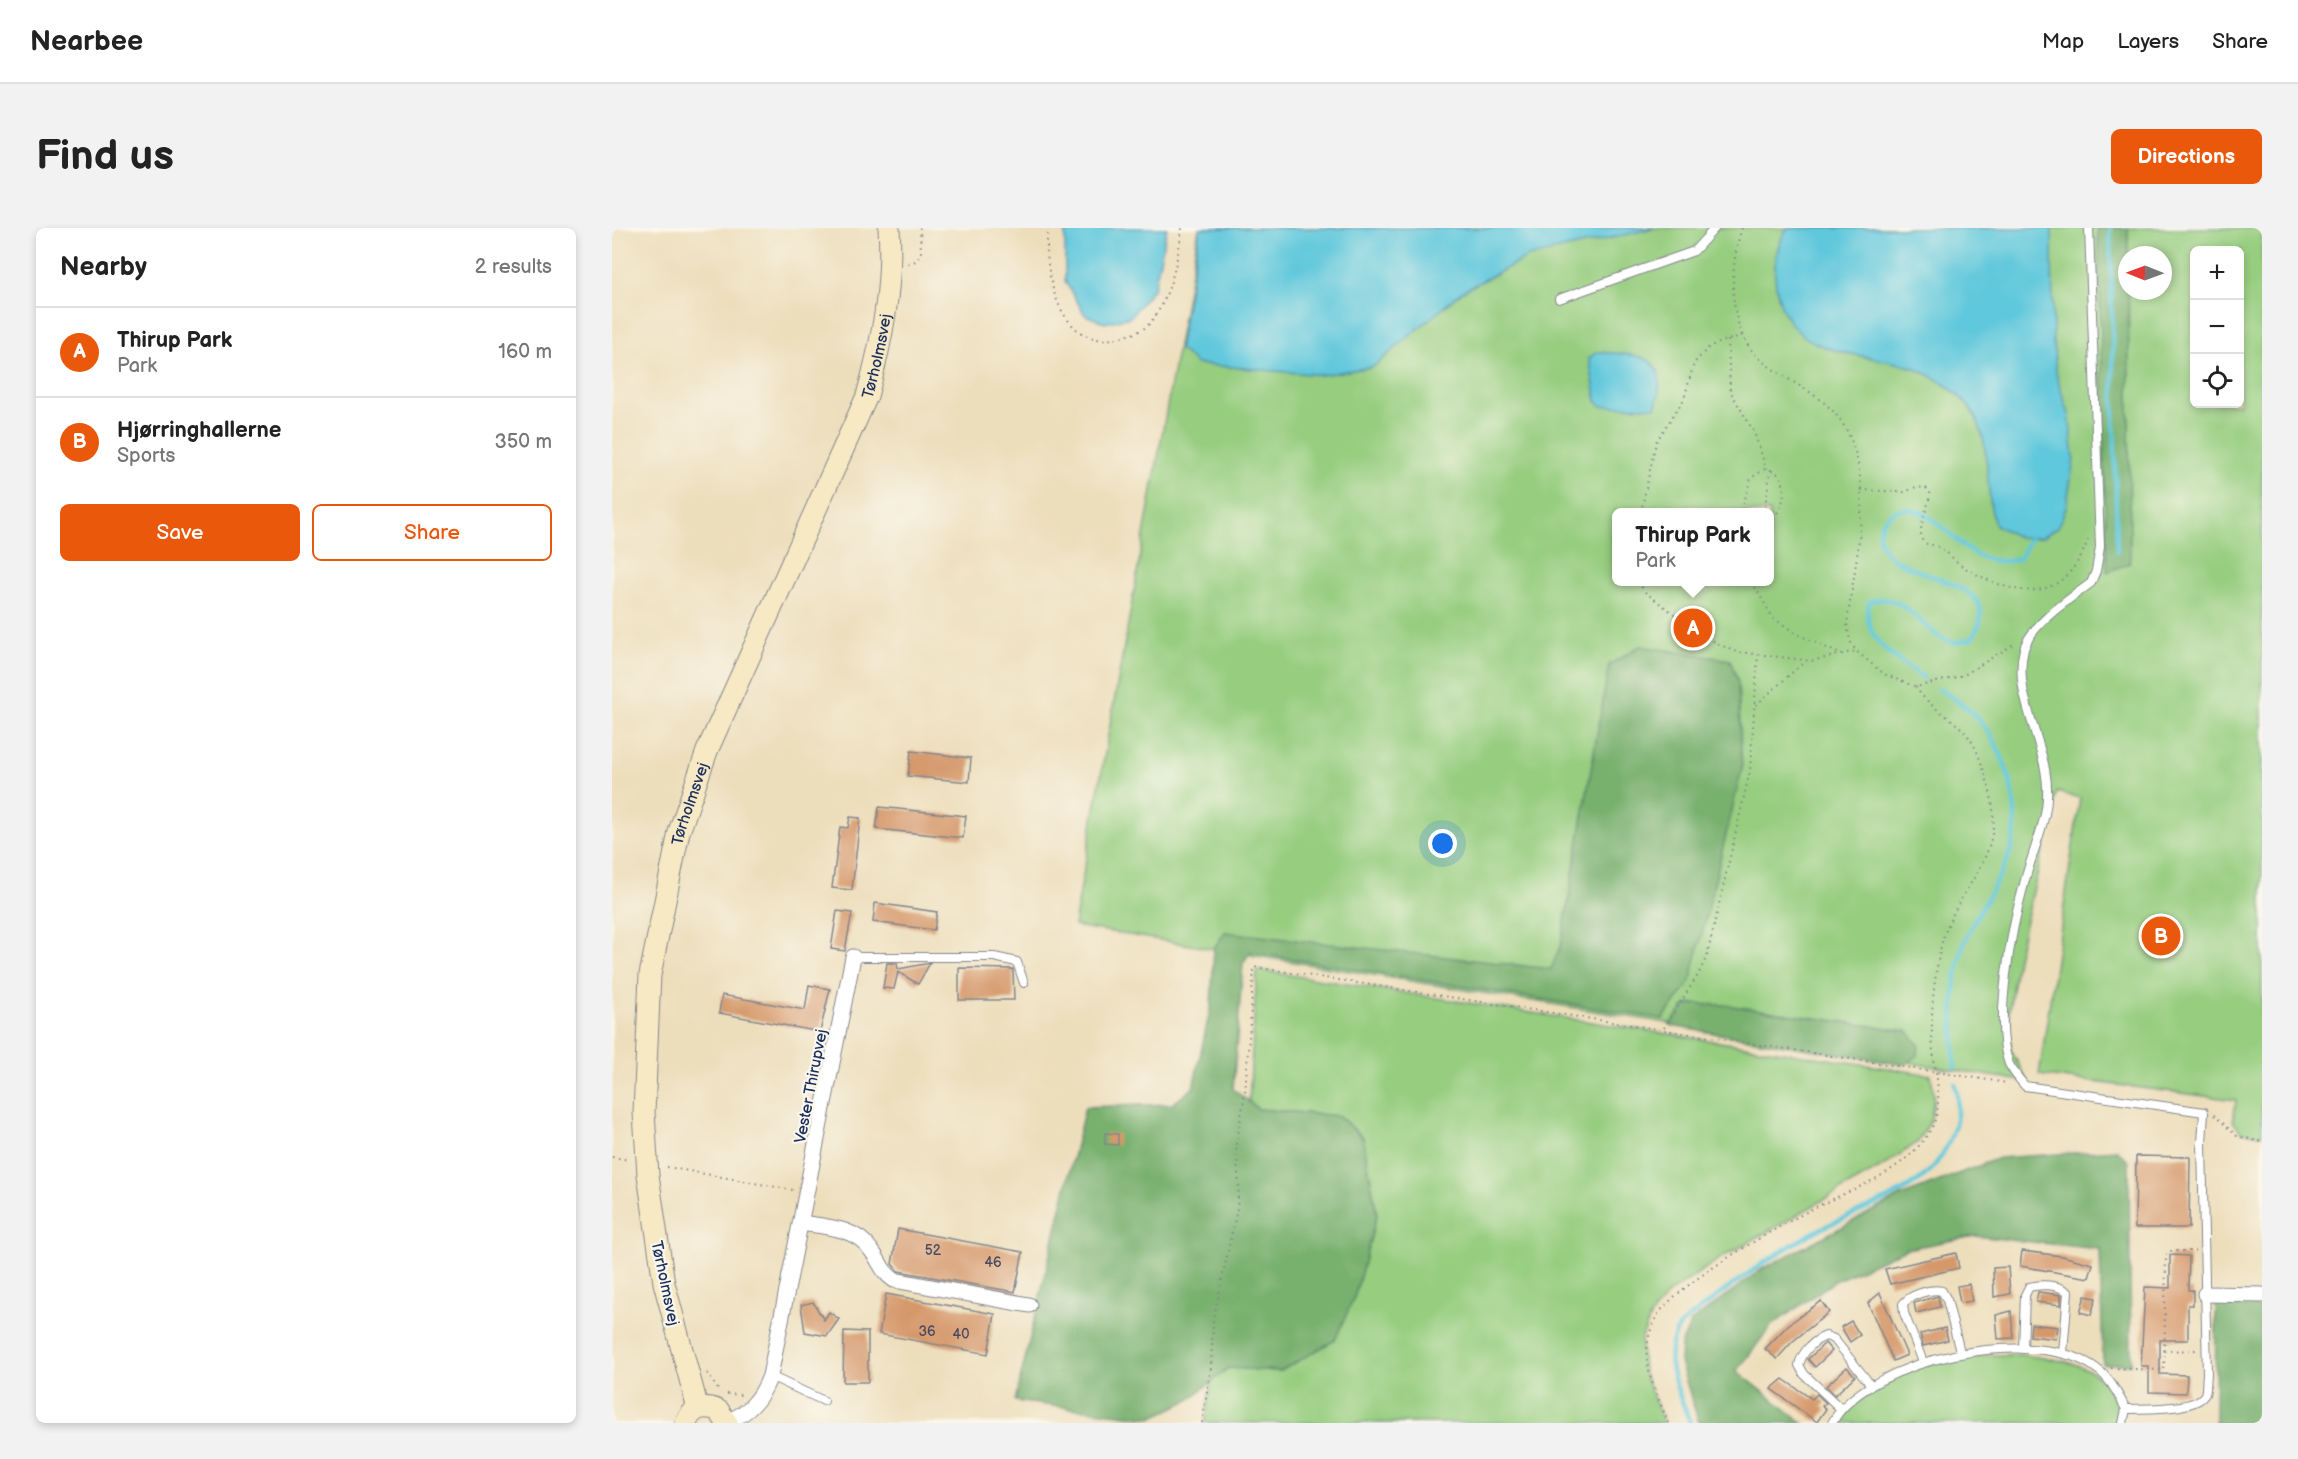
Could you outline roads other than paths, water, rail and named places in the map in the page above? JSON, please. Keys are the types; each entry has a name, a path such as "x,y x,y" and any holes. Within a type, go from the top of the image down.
{"street":[{"name":"Tørholmsvej","path":"692,1416 664,1283 648,1175 644,1113 650,975 679,832 707,751 867,396 887,308 890,228"},
{"name":"Vester Thirupvej","path":"727,1423 752,1408 763,1394 770,1376 853,957"},
{"path":"801,1223 844,1229 858,1237 871,1249 882,1271 894,1280 1029,1305"},
{"path":"2205,1294 2262,1295"},
{"path":"692,1416 705,1407 718,1411 727,1423"}],"lane":[{"path":"1559,299 1694,250 1715,228"},
{"path":"2089,228 2100,548 2096,571 2091,583 2030,634 2024,647 2021,682 2043,752 2047,795 2045,813 2023,886 2010,957 2004,1038 2010,1065 2025,1086 2204,1112 2205,1394 2196,1403 2182,1406 2126,1409"},
{"path":"853,957 994,957 1017,962 1024,983"},
{"path":"2023,1349 2025,1295 2029,1287 2037,1285 2062,1288 2068,1292 2069,1302 2063,1353"},
{"path":"1923,1362 1904,1313 1903,1304 1908,1298 1936,1289 1942,1291 1947,1300 1960,1353"},
{"path":"1840,1408 1804,1374 1799,1365 1801,1356 1819,1338 1826,1336 1834,1339 1870,1384"},
{"path":"1832,1423 1840,1408 1870,1384 1923,1362 1960,1353 2023,1349 2063,1353 2097,1368 2110,1382 2126,1409 2123,1423"},
{"path":"770,1376 824,1401"}],"water":[{"path":"1065,228 1167,228 1154,288 1130,317 1105,323 1085,315 1065,281"},
{"path":"1200,228 1655,228 1528,257 1463,291 1373,367 1321,375 1197,364 1179,349"},
{"path":"1787,228 2052,228 2053,340 2057,378 2069,414 2074,459 2066,508 2057,528 2042,537 2020,538 1995,525 1980,427 1973,412 1950,389 1930,375 1908,366 1826,347 1808,339 1793,327 1782,309 1775,278 1777,255"},
{"path":"1597,352 1638,356 1655,366 1659,376 1659,389 1655,407 1601,406 1597,402 1589,358"}],"waterway":[{"path":"2110,228 2117,551"},
{"path":"1924,678 1883,648 1870,627 1869,602 1882,599 1893,601 1903,606 1941,638 1952,642 1971,639 1981,617 1977,601 1963,590 1900,562 1885,551 1879,535 1885,519 1900,510 1910,509 1921,513 1973,553 1999,561 2019,559 2030,539"},
{"path":"1939,689 1971,712 1995,743 2012,789 2015,821 2014,837 2005,865 1971,927 1961,954 1954,996 1955,1067"},
{"path":"1690,1423 1672,1373 1671,1349 1681,1324 1784,1250 1820,1229 1897,1194 1925,1175 1935,1165 1951,1137 1958,1105 1955,1084"}],"place":[{"name":"Thirup Park","path":"1693,628"},
{"name":"Hjørringhallerne","path":"2161,936"}]}
